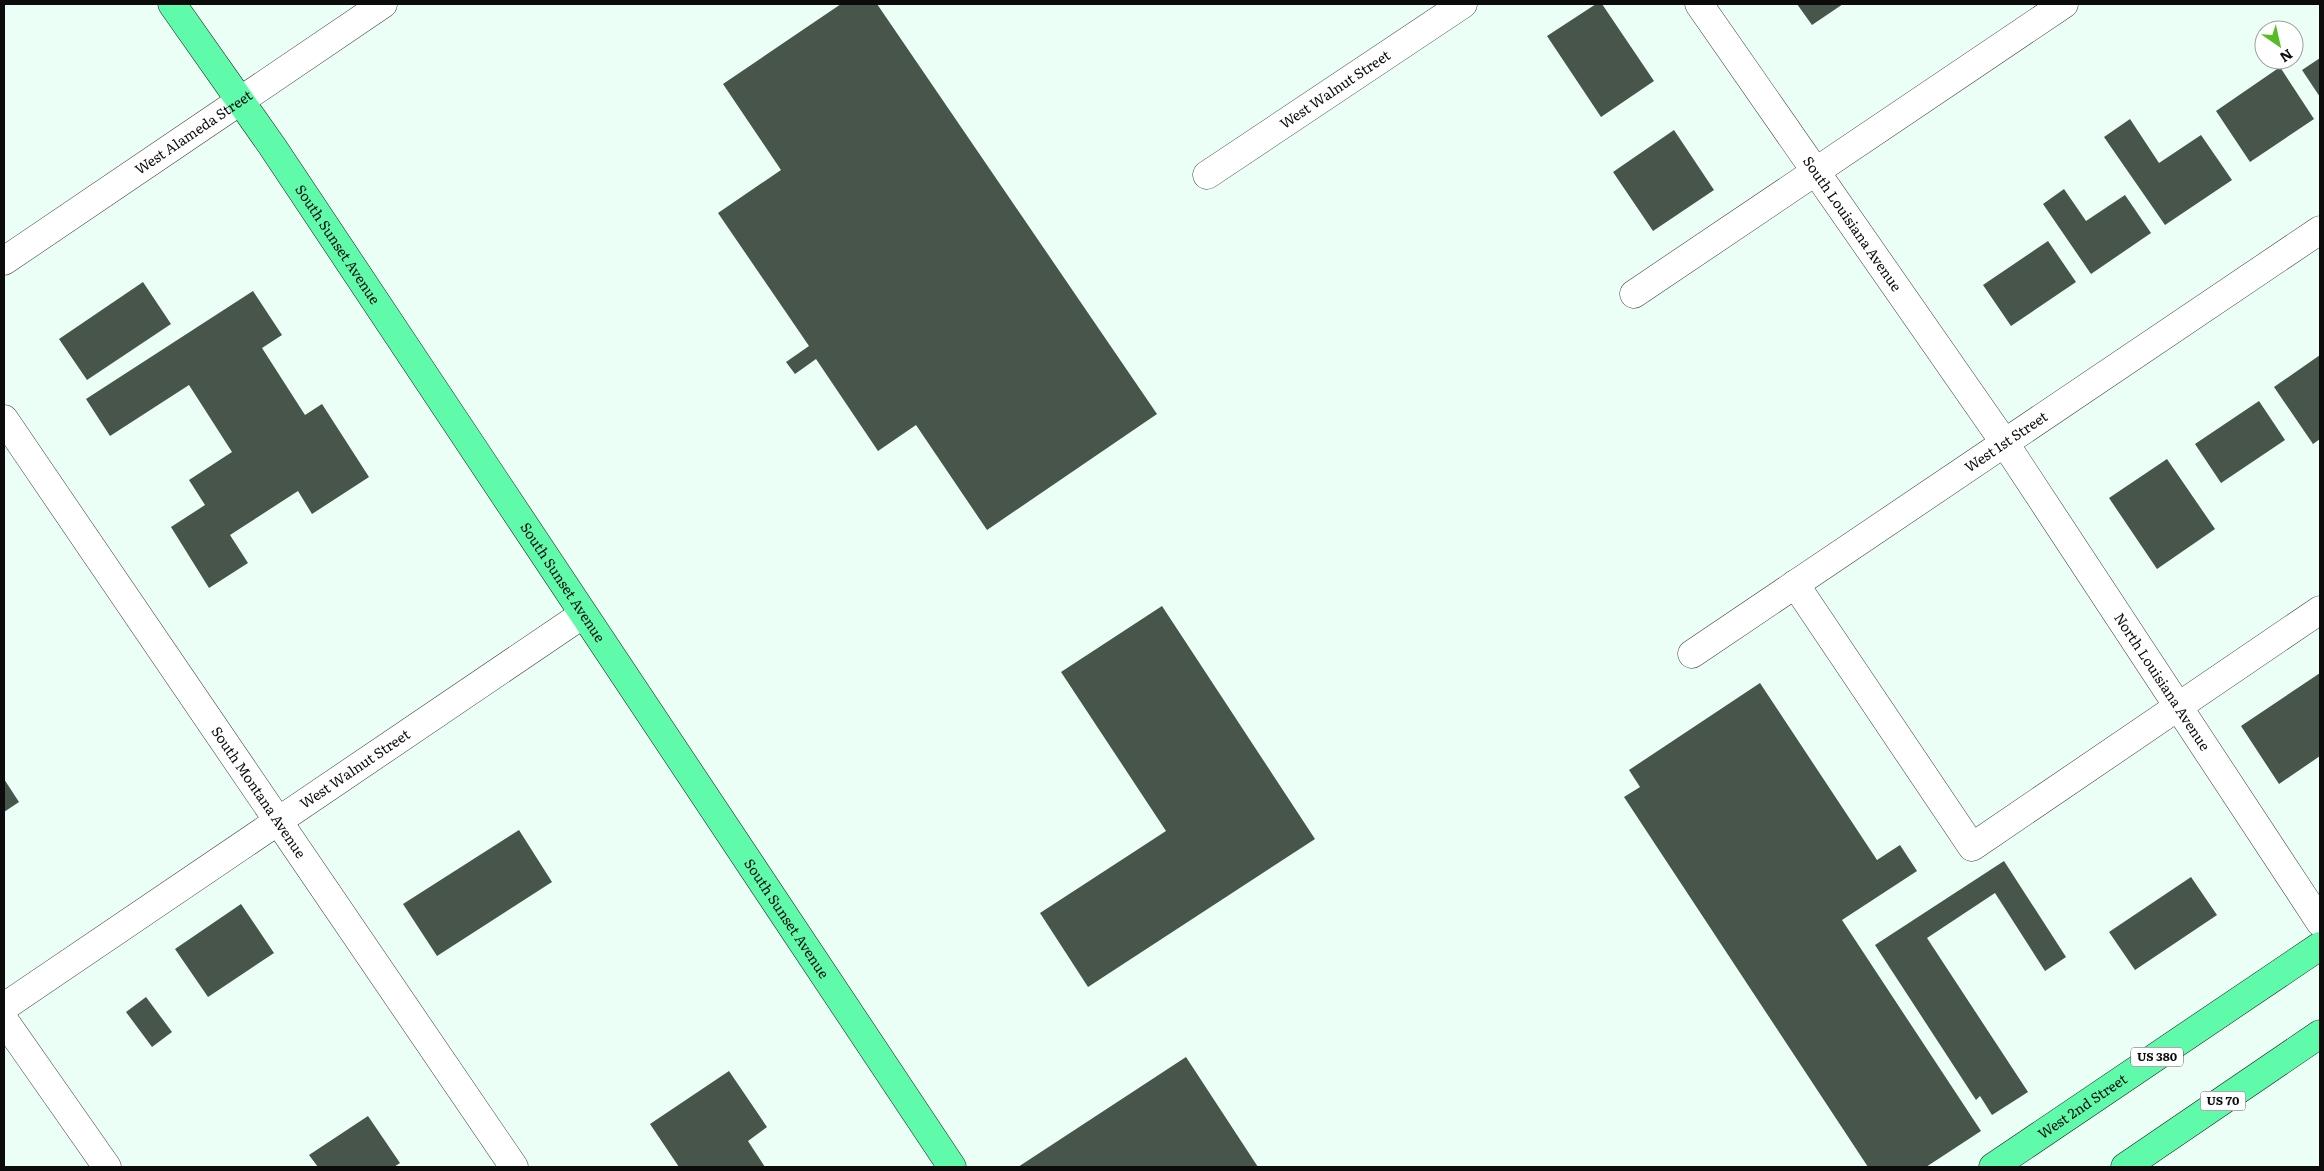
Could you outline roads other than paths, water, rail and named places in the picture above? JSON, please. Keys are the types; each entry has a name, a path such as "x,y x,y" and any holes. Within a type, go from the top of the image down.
{"main road":[{"name":"South Sunset Avenue","path":"172,4 240,100 948,1166"},
{"name":"West 2nd Street","path":"1993,1167 2320,946"},
{"name":"US 70","path":"2125,1167 2320,1034"}],"street":[{"name":"West Alameda Street","path":"4,261 383,4"},
{"name":"West Walnut Street","path":"1208,175 1463,4"},
{"name":"South Louisiana Avenue","path":"1699,4 2004,442"},
{"path":"1634,294 2064,4"},
{"name":"West 1st Street","path":"1692,654 2320,230"},
{"name":"South Montana Avenue","path":"4,419 514,1167"},
{"name":"North Louisiana Avenue","path":"2004,442 2320,922"},
{"path":"1795,584 1972,847 2320,610"},
{"name":"West Walnut Street","path":"4,1007 582,615"},
{"path":"4,1020 107,1167"}]}
